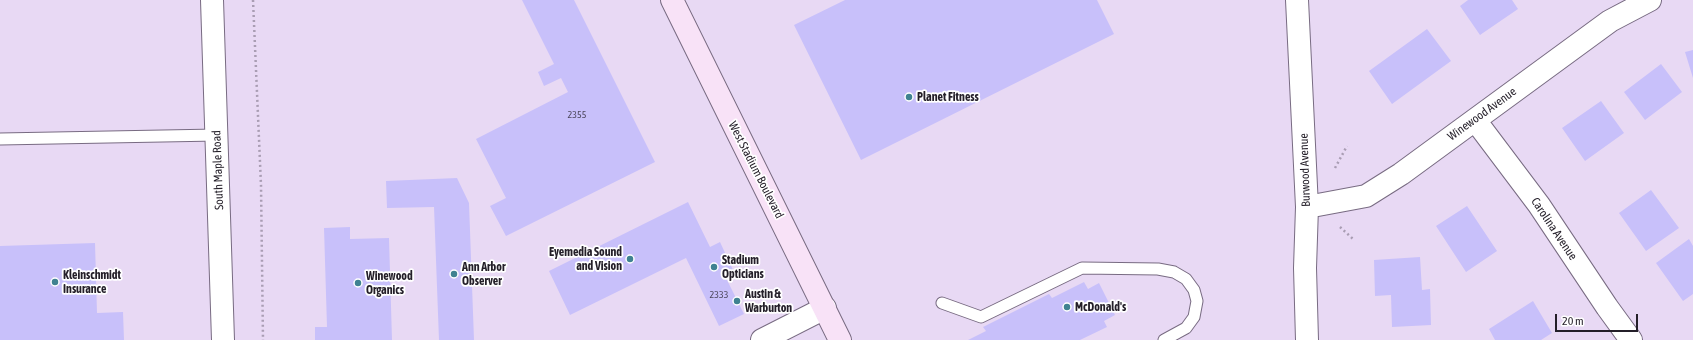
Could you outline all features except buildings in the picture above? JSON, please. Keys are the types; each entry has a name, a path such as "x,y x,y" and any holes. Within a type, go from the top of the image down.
{"main road":[{"name":"West Stadium Boulevard","path":"672,0 840,340"}],"street":[{"name":"South Maple Road","path":"212,0 223,340"},
{"name":"Burwood Avenue","path":"1297,0 1307,207 1305,268 1307,340"},
{"name":"Winewood Avenue","path":"1307,207 1366,196 1401,174 1610,21 1650,0"},
{"name":"Carolina Avenue","path":"1475,120 1539,205 1607,308 1631,340"},
{"path":"762,340 824,308"}],"lane":[{"path":"0,139 217,135"},
{"path":"942,303 981,317 1082,268 1158,269 1174,272 1186,279 1194,290 1197,301 1194,317 1186,328 1164,340"}],"path":[{"path":"254,0 261,186 263,340"},
{"path":"1335,168 1347,146"},
{"path":"1338,226 1353,239"}],"place":[{"name":"Planet Fitness","path":"909,97"},
{"name":"Eyemedia Sound and Vision","path":"630,259"},
{"name":"Stadium Opticians","path":"714,267"},
{"name":"Ann Arbor Observer","path":"454,274"},
{"name":"Kleinschmidt Insurance","path":"55,282"},
{"name":"Winewood Organics","path":"358,283"},
{"name":"Austin & Warburton","path":"737,301"},
{"name":"McDonald's","path":"1067,307"}]}
